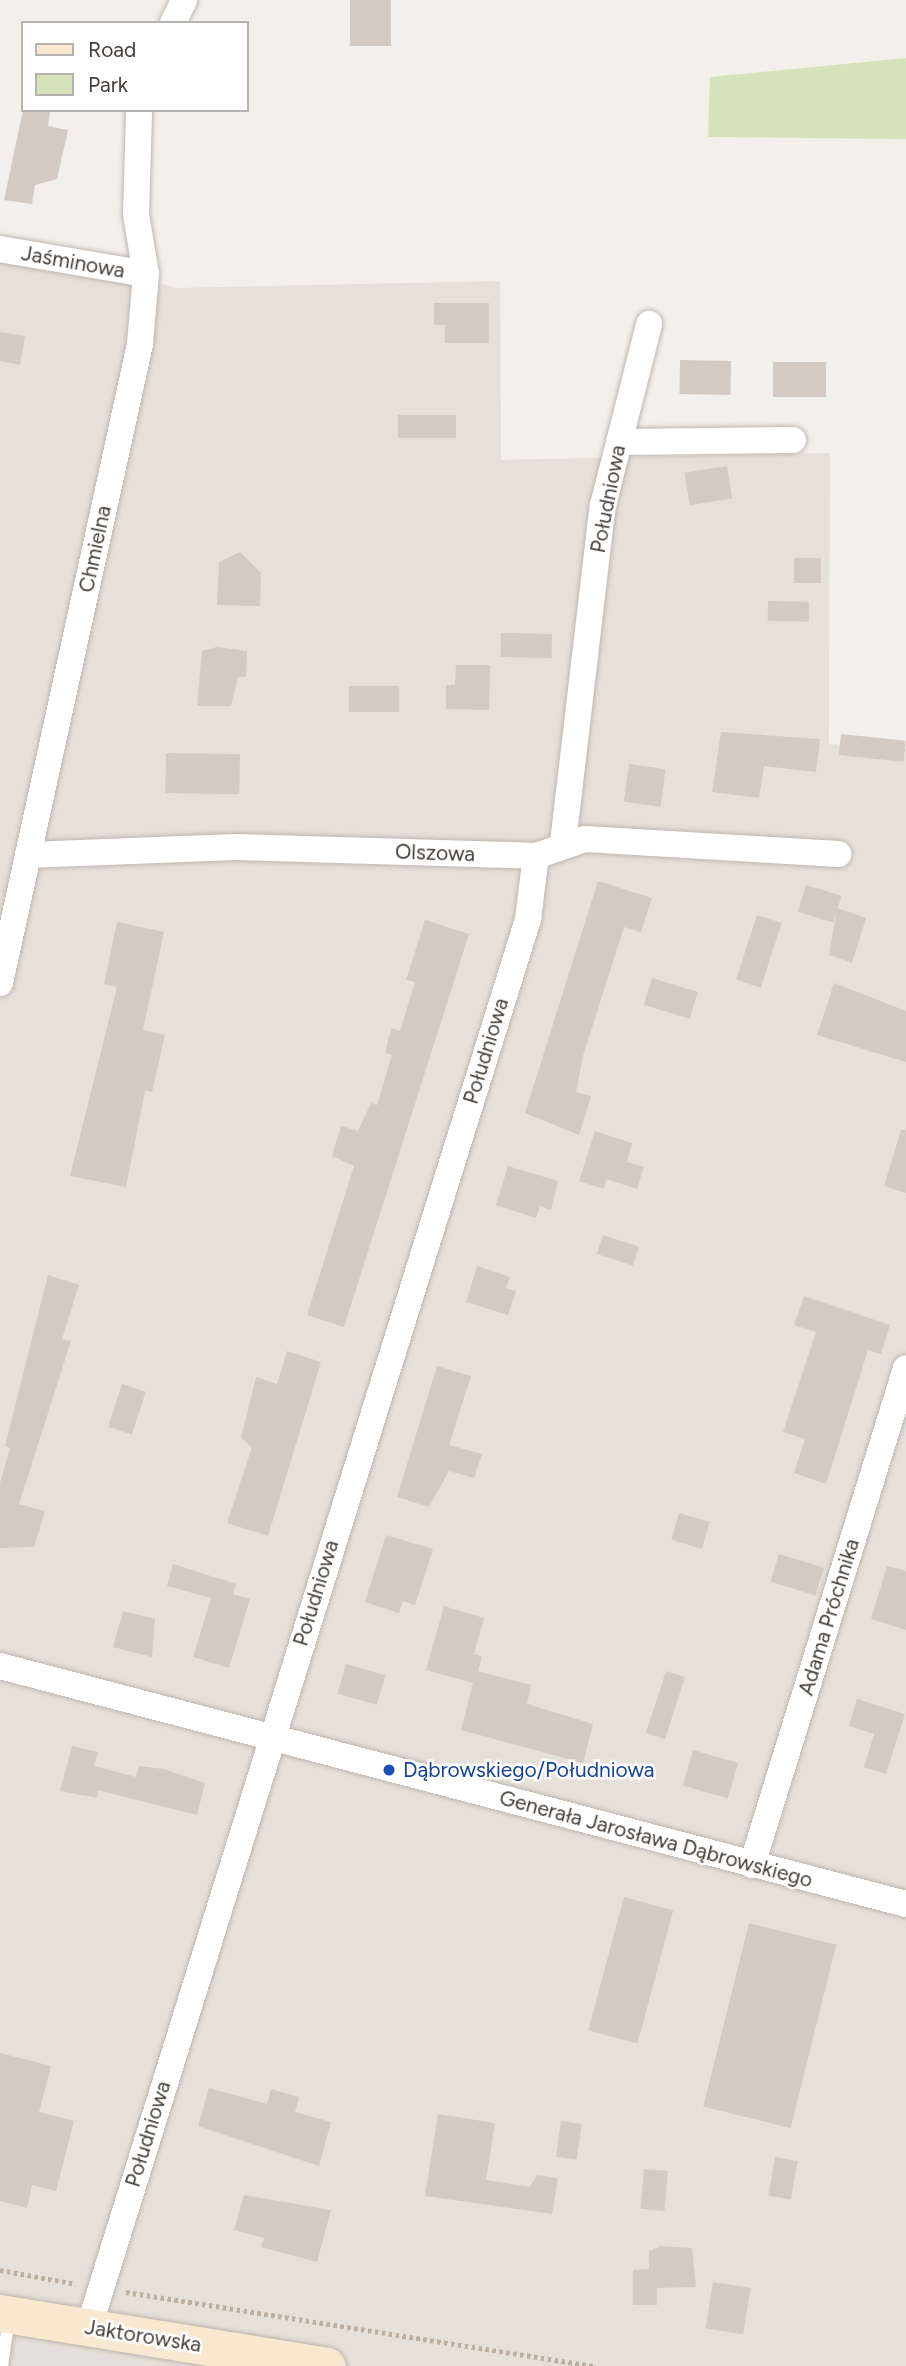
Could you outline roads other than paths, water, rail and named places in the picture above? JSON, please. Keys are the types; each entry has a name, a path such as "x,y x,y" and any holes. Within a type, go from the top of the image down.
{"main road":[{"name":"Jaktorowska","path":"5,2314 327,2366"}],"street":[{"path":"174,21 184,0"},
{"name":"Chmielna","path":"0,983 6,924 28,855 140,344 146,274 136,214 139,112"},
{"name":"Jaśminowa","path":"0,249 146,274"},
{"name":"Południowa","path":"563,843 603,505 649,324"},
{"path":"619,442 793,440"},
{"name":"Olszowa","path":"28,855 236,847 536,856 563,843 585,839 839,854"},
{"name":"Południowa","path":"89,2327 528,919 536,856"},
{"name":"Adama Próchnika","path":"752,1865 906,1368"},
{"name":"Generała Jarosława Dąbrowskiego","path":"0,1666 752,1865 906,1903"}],"lane":[{"path":"2,2366 5,2314"}],"place":[{"name":"Dąbrowskiego/Południowa","path":"389,1770"}]}
